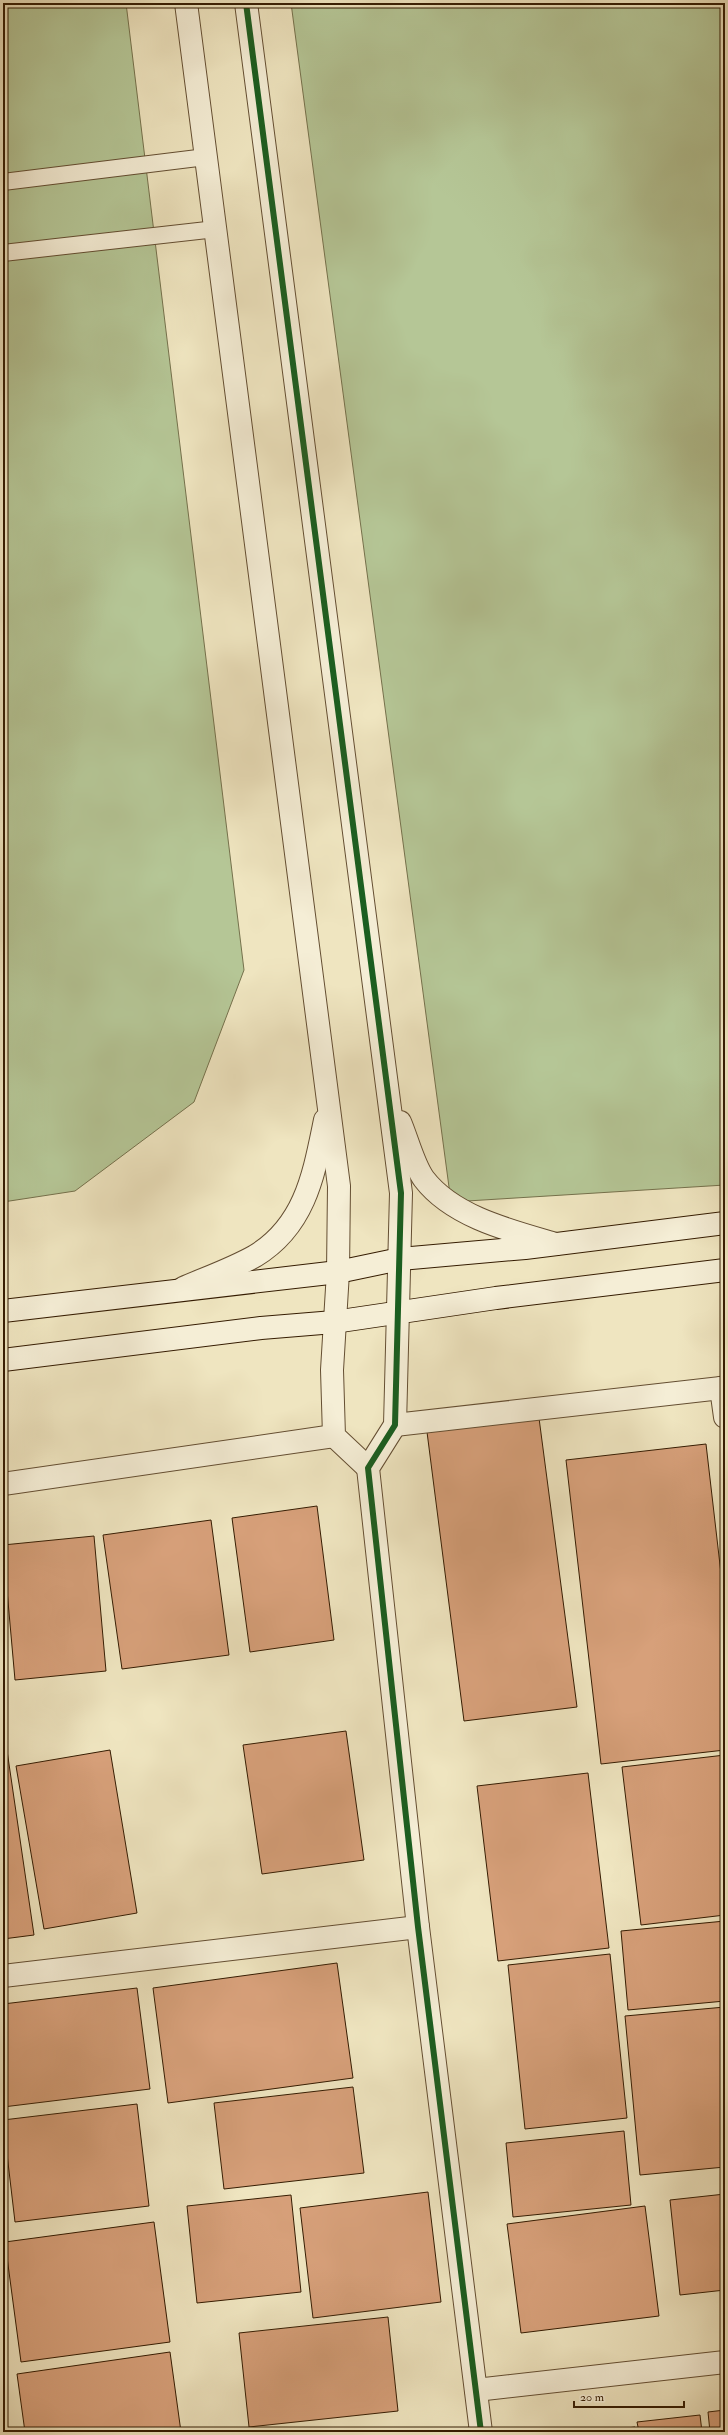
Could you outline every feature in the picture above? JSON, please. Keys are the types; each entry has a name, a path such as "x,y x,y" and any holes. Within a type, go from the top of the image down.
{"street":[{"path":"186,3 339,1186 338,1272 332,1370 334,1436 368,1468"},
{"path":"246,3 401,1193 395,1425 368,1468 418,1927 481,2432"},
{"path":"388,1089 423,1178 448,1202 496,1227 556,1244"},
{"path":"180,1290 255,1255 284,1231 303,1204 317,1159 328,1101"},
{"path":"3,1311 338,1272 400,1259 556,1244 725,1223"},
{"path":"3,1360 261,1328 334,1322 398,1314 496,1298 725,1270"},
{"path":"395,1425 723,1388 725,1417"},
{"path":"3,1484 334,1436"},
{"path":"3,1976 418,1927"},
{"path":"476,2390 725,2362"}],"lane":[{"path":"3,182 206,157"},
{"path":"3,253 216,229"}],"green space":[{"path":"3,3 126,3 244,970 194,1102 75,1191 3,1202"},
{"path":"291,3 725,3 725,1185 451,1202"}],"building":[{"path":"539,1418 577,1707 464,1721 427,1432"},
{"path":"706,1444 725,1608 725,1750 601,1764 566,1460"},
{"path":"317,1506 334,1640 250,1652 232,1518"},
{"path":"211,1520 229,1655 122,1669 103,1535"},
{"path":"94,1536 106,1671 15,1680 3,1545"},
{"path":"3,1723 34,1935 3,1939"},
{"path":"346,1731 364,1860 262,1874 243,1745"},
{"path":"110,1750 137,1913 44,1929 16,1766"},
{"path":"725,1755 725,1915 641,1925 622,1767"},
{"path":"588,1773 609,1948 498,1961 477,1786"},
{"path":"725,1921 725,2001 628,2010 621,1931"},
{"path":"610,1954 627,2118 525,2129 508,1965"},
{"path":"337,1963 353,2078 168,2103 153,1988"},
{"path":"137,1988 150,2089 3,2107 3,2004"},
{"path":"725,2007 725,2167 640,2175 625,2016"},
{"path":"353,2087 364,2173 224,2189 214,2103"},
{"path":"137,2104 149,2206 15,2222 3,2120"},
{"path":"624,2131 631,2205 513,2217 506,2143"},
{"path":"428,2192 441,2302 313,2318 300,2208"},
{"path":"725,2194 725,2290 680,2295 670,2200"},
{"path":"291,2195 301,2292 197,2303 187,2206"},
{"path":"645,2206 659,2316 521,2333 507,2224"},
{"path":"154,2222 170,2342 21,2362 5,2242"},
{"path":"388,2317 398,2411 249,2427 239,2333"},
{"path":"170,2352 181,2432 25,2432 17,2374"},
{"path":"725,2410 725,2432 710,2432 708,2412"},
{"path":"700,2415 702,2432 639,2432 637,2422"},
{"path":"635,2427 636,2432 594,2432"}],"cycle path":[{"path":"246,3 401,1193 395,1425 368,1468 418,1927 481,2432"}]}
